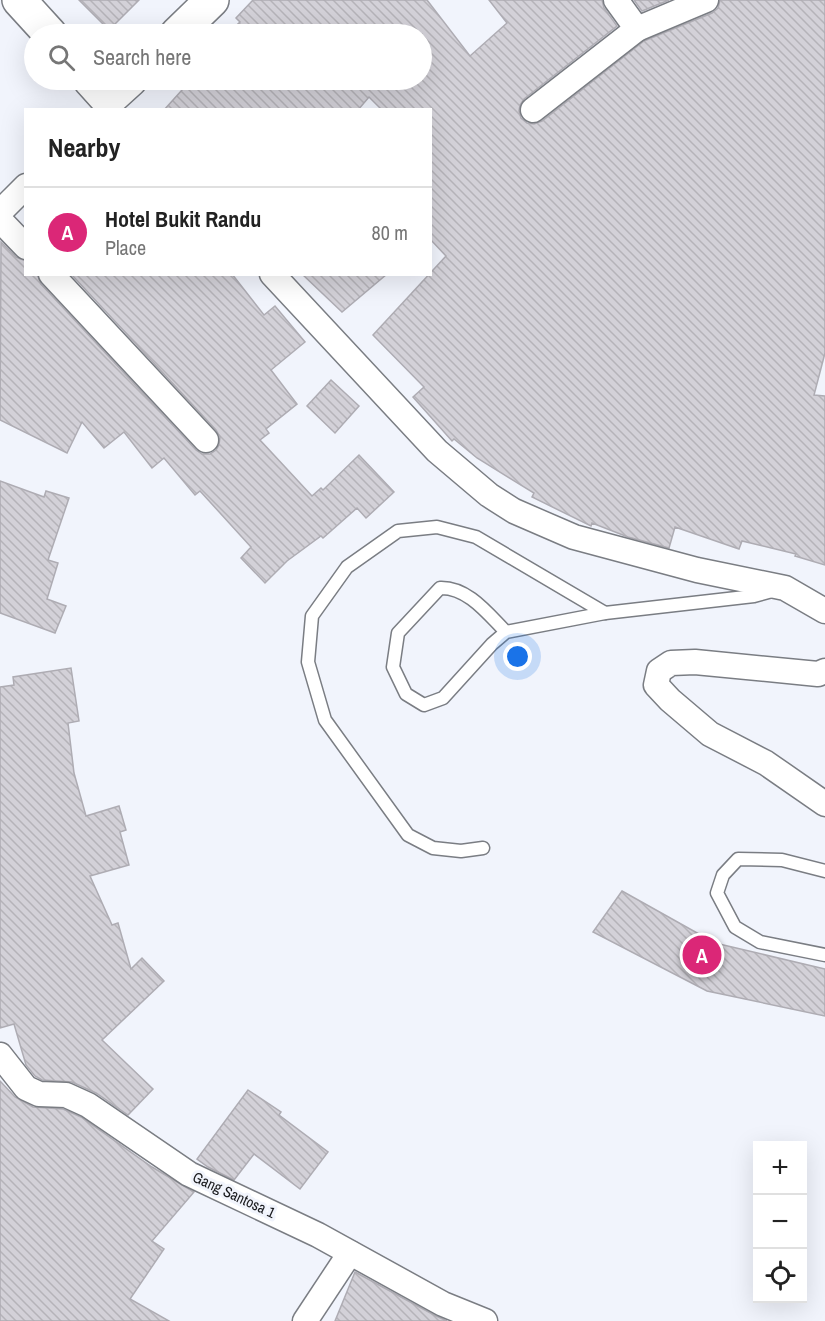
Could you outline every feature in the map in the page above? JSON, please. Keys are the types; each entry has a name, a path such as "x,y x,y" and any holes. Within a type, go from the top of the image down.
{"street":[{"path":"19,0 41,24"},
{"path":"187,24 212,0"},
{"path":"616,0 637,29"},
{"path":"533,110 637,29 706,0"},
{"path":"0,212 24,188"},
{"path":"0,220 24,246"},
{"path":"53,276 206,440"},
{"path":"274,276 438,451 489,495 514,511 574,537 697,570 785,588 825,610"},
{"path":"825,671 818,674 724,664 671,663 659,671 656,685 710,734 766,763 825,804"},
{"name":"Gang Santosa 1","path":"0,1055 26,1088 39,1094 66,1095 88,1105 189,1174 318,1235 443,1304 485,1321"},
{"path":"305,1321 350,1253"}],"lane":[{"path":"483,849 461,851 433,848 408,835 394,816 325,720 308,662 312,616 346,567 398,531 437,527 476,537 605,613"},
{"path":"506,632 470,597 457,590 440,588 398,633 393,667 406,694 424,705 443,698 492,644 506,632 605,613 754,596 785,588"},
{"path":"825,871 782,860 738,859 723,875 717,893 735,927 760,942 825,955"}],"building":[{"path":"79,0 139,0 115,24 103,24"},
{"path":"253,0 427,0 470,56 507,23 489,0 602,0 604,8 617,26 524,99 519,111 521,118 527,123 534,124 542,121 644,41 712,13 718,8 720,0 825,0 825,353 814,395 825,396 825,565 795,556 796,554 742,541 739,549 675,527 669,548 628,537 592,523 591,526 532,497 534,493 477,458 454,439 452,441 413,397 424,387 373,335 428,276 432,276 432,271 446,256 432,241 432,108 380,108 369,97 360,108 166,108 182,90 432,90 432,24 238,24 240,22 236,18"},
{"path":"634,0 669,0 642,11"},
{"path":"1,242 16,257 24,260 24,276 38,276 41,284 202,454 210,454 219,445 220,437 216,430 73,276 234,276 264,315 275,306 305,342 271,370 297,404 266,429 269,433 260,440 312,496 321,488 323,490 359,455 394,492 366,518 357,508 323,538 321,536 287,561 265,583 241,558 251,547 200,491 195,495 164,458 152,468 124,432 104,448 82,422 67,453 0,420"},
{"path":"304,276 385,276 342,312"},
{"path":"331,380 359,406 335,433 307,406"},
{"path":"0,481 44,497 46,491 69,498 48,560 58,563 47,599 66,606 55,633 0,613"},
{"path":"71,668 79,721 68,723 74,773 86,816 119,806 126,830 120,832 129,865 90,876 112,925 118,923 131,969 142,958 164,981 102,1040 153,1089 128,1115 96,1093 72,1082 42,1080 35,1076 26,1065 14,1024 0,1028 0,687 14,685 13,677"},
{"path":"622,891 715,943 825,969 825,1016 707,991 593,932"},
{"path":"0,1081 15,1097 33,1107 63,1109 81,1117 152,1167 194,1192 152,1241 164,1249 130,1299 169,1321 0,1321"},
{"path":"248,1090 281,1112 279,1115 328,1152 300,1189 254,1154 234,1180 197,1159"},
{"path":"355,1272 436,1316 447,1321 335,1321"}],"place":[{"name":"Hotel Bukit Randu","path":"702,955"}]}
